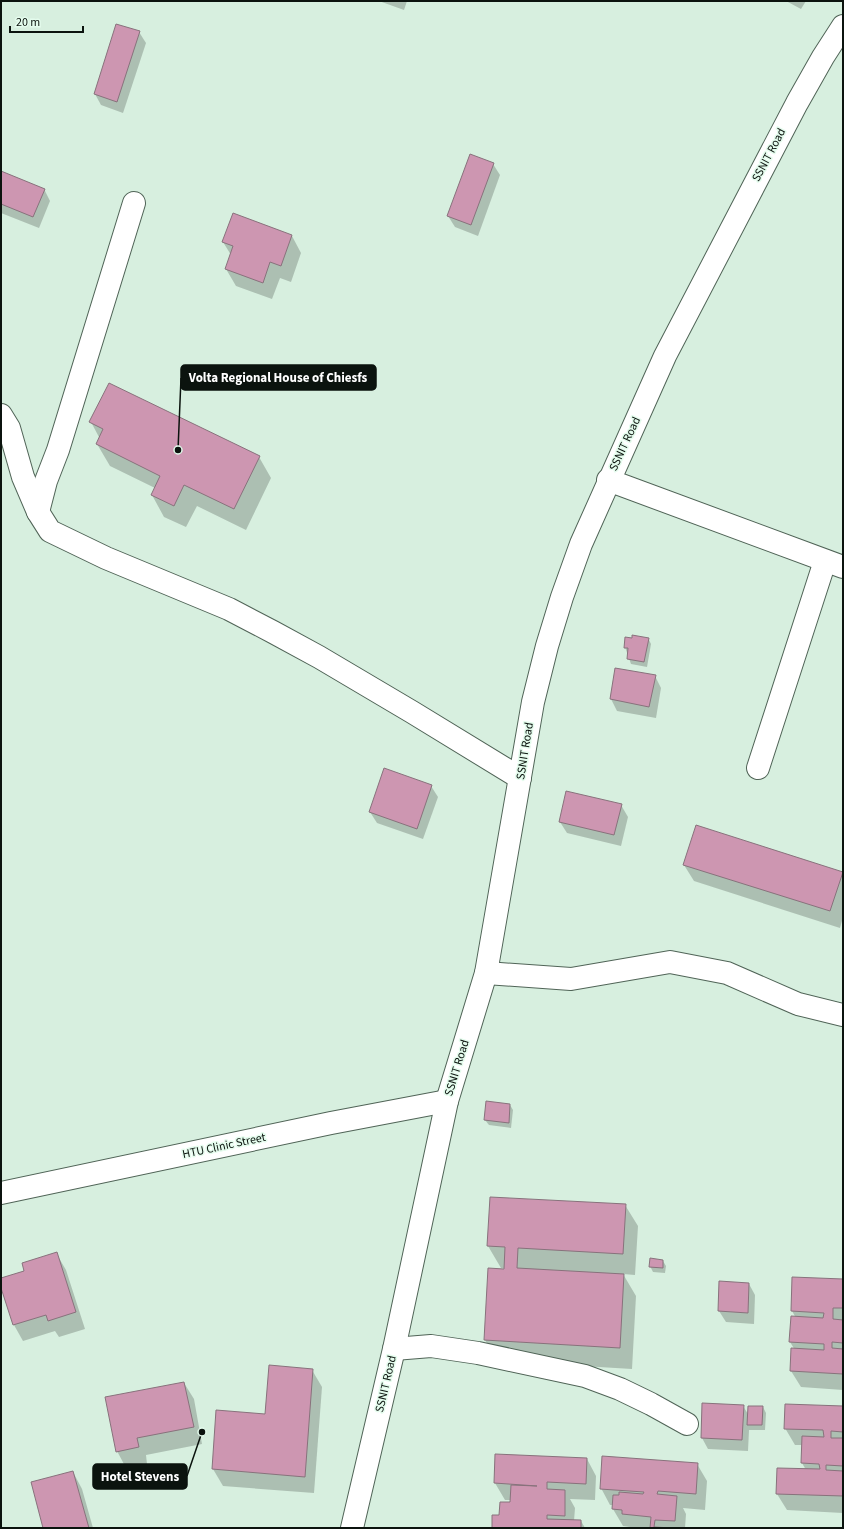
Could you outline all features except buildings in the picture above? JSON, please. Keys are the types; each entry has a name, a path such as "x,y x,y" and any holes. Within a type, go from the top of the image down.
{"street":[{"name":"SSNIT Road","path":"352,1528 394,1349 447,1101 486,973 533,702 547,646 581,544 608,480 665,356 801,96 823,57 843,26"},
{"path":"38,512 46,481 58,450 134,203"},
{"path":"1,416 9,428 24,477 38,512 50,531 106,558 229,609 274,632 372,688 520,778"},
{"path":"608,480 834,564 758,768"},
{"path":"486,973 571,979 670,962 727,973 798,1004 843,1015"},
{"name":"HTU Clinic Street","path":"1,1193 331,1123 447,1101"},
{"path":"394,1349 431,1346 585,1376 620,1389 687,1424"}],"place":[{"name":"Volta Regional House of Chiesfs","path":"178,450"},
{"name":"Hotel Stevens","path":"202,1432"}]}
